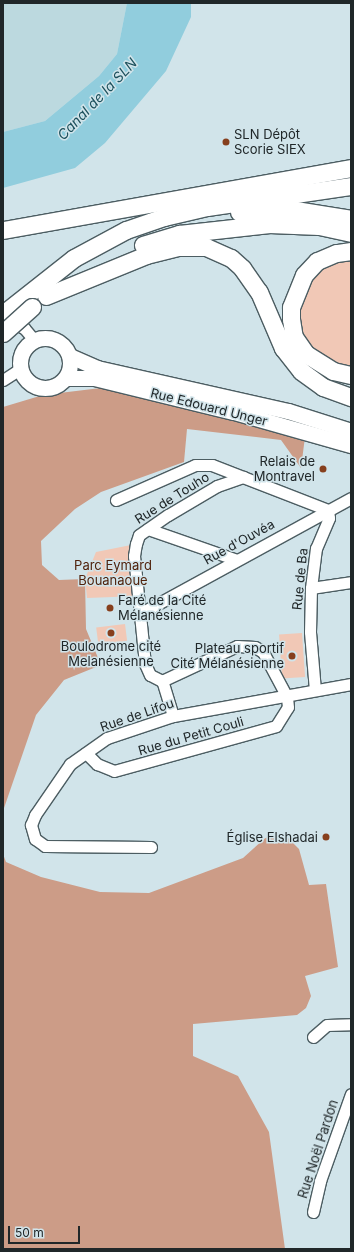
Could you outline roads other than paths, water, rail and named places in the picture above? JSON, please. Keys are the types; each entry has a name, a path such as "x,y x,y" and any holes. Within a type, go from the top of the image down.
{"highway":[{"path":"3,230 351,168"},
{"path":"3,333 27,302 74,258 126,230 164,217 247,200 351,185"},
{"path":"99,244 178,222 253,210 295,210 351,219"},
{"path":"46,296 109,260 139,246 179,234 268,224 320,226 351,233"},
{"path":"3,314 27,302 46,296 146,255 178,247 206,247 231,258 242,268 288,343 310,368 322,377 351,384"},
{"path":"351,251 336,253 316,261 304,275 291,307 290,319 294,337 306,354 333,371 351,375"},
{"path":"267,309 283,348 301,371 323,387 351,397"}],"main road":[{"path":"248,187 351,185"},
{"path":"53,339 63,345 70,356 70,368 66,378 53,388 36,387 29,383 20,369 22,352 34,340 53,339"},
{"name":"Rue Edouard Unger","path":"70,356 97,368 288,412 351,430"},
{"name":"Rue Edouard Unger","path":"66,378 94,378 234,412 351,445"}],"street":[{"path":"3,317 24,328 34,340"},
{"path":"3,380 20,369"},
{"path":"116,500 195,465 212,465 328,510"},
{"name":"Rue de Touho","path":"162,681 150,675 145,664 134,556 139,535 217,486 243,477"},
{"name":"Rue d'Ouvéa","path":"141,613 351,498"},
{"name":"Rue de Ba","path":"315,690 310,632 311,588 316,548 329,518 328,510"},
{"path":"148,529 237,560"},
{"path":"311,588 351,582"},
{"path":"173,716 162,681 237,646 243,646 264,652 287,697"},
{"name":"Rue de Lifou","path":"151,847 45,846 35,839 31,826 35,814 70,764 107,738 173,716 287,697 315,690 351,684"},
{"name":"Rue du Petit Couli","path":"86,754 97,764 114,771 172,757 276,726 288,707 287,697"},
{"path":"313,1037 327,1025 351,1024"},
{"name":"Rue Noël Pardon","path":"313,1212 320,1181 351,1094"}],"water":[{"name":"Canal de la SLN","path":"127,3 191,3 191,17 166,71 105,143 75,168 3,188 3,132 45,121 99,76 117,54"}],"place":[{"name":"SLN Dépôt Scorie SIEX","path":"226,142"},
{"name":"Relais de Montravel","path":"323,469"},
{"name":"Faré de la Cité Mélanésienne","path":"110,608"},
{"name":"Boulodrome cité Melanésienne","path":"111,633"},
{"name":"Plateau sportif Cité Mélanésienne","path":"292,656"},
{"name":"Église Elshadai","path":"326,837"}],"park label":[{"name":"Parc Eymard Bouanaoue","path":"113,574"}]}
